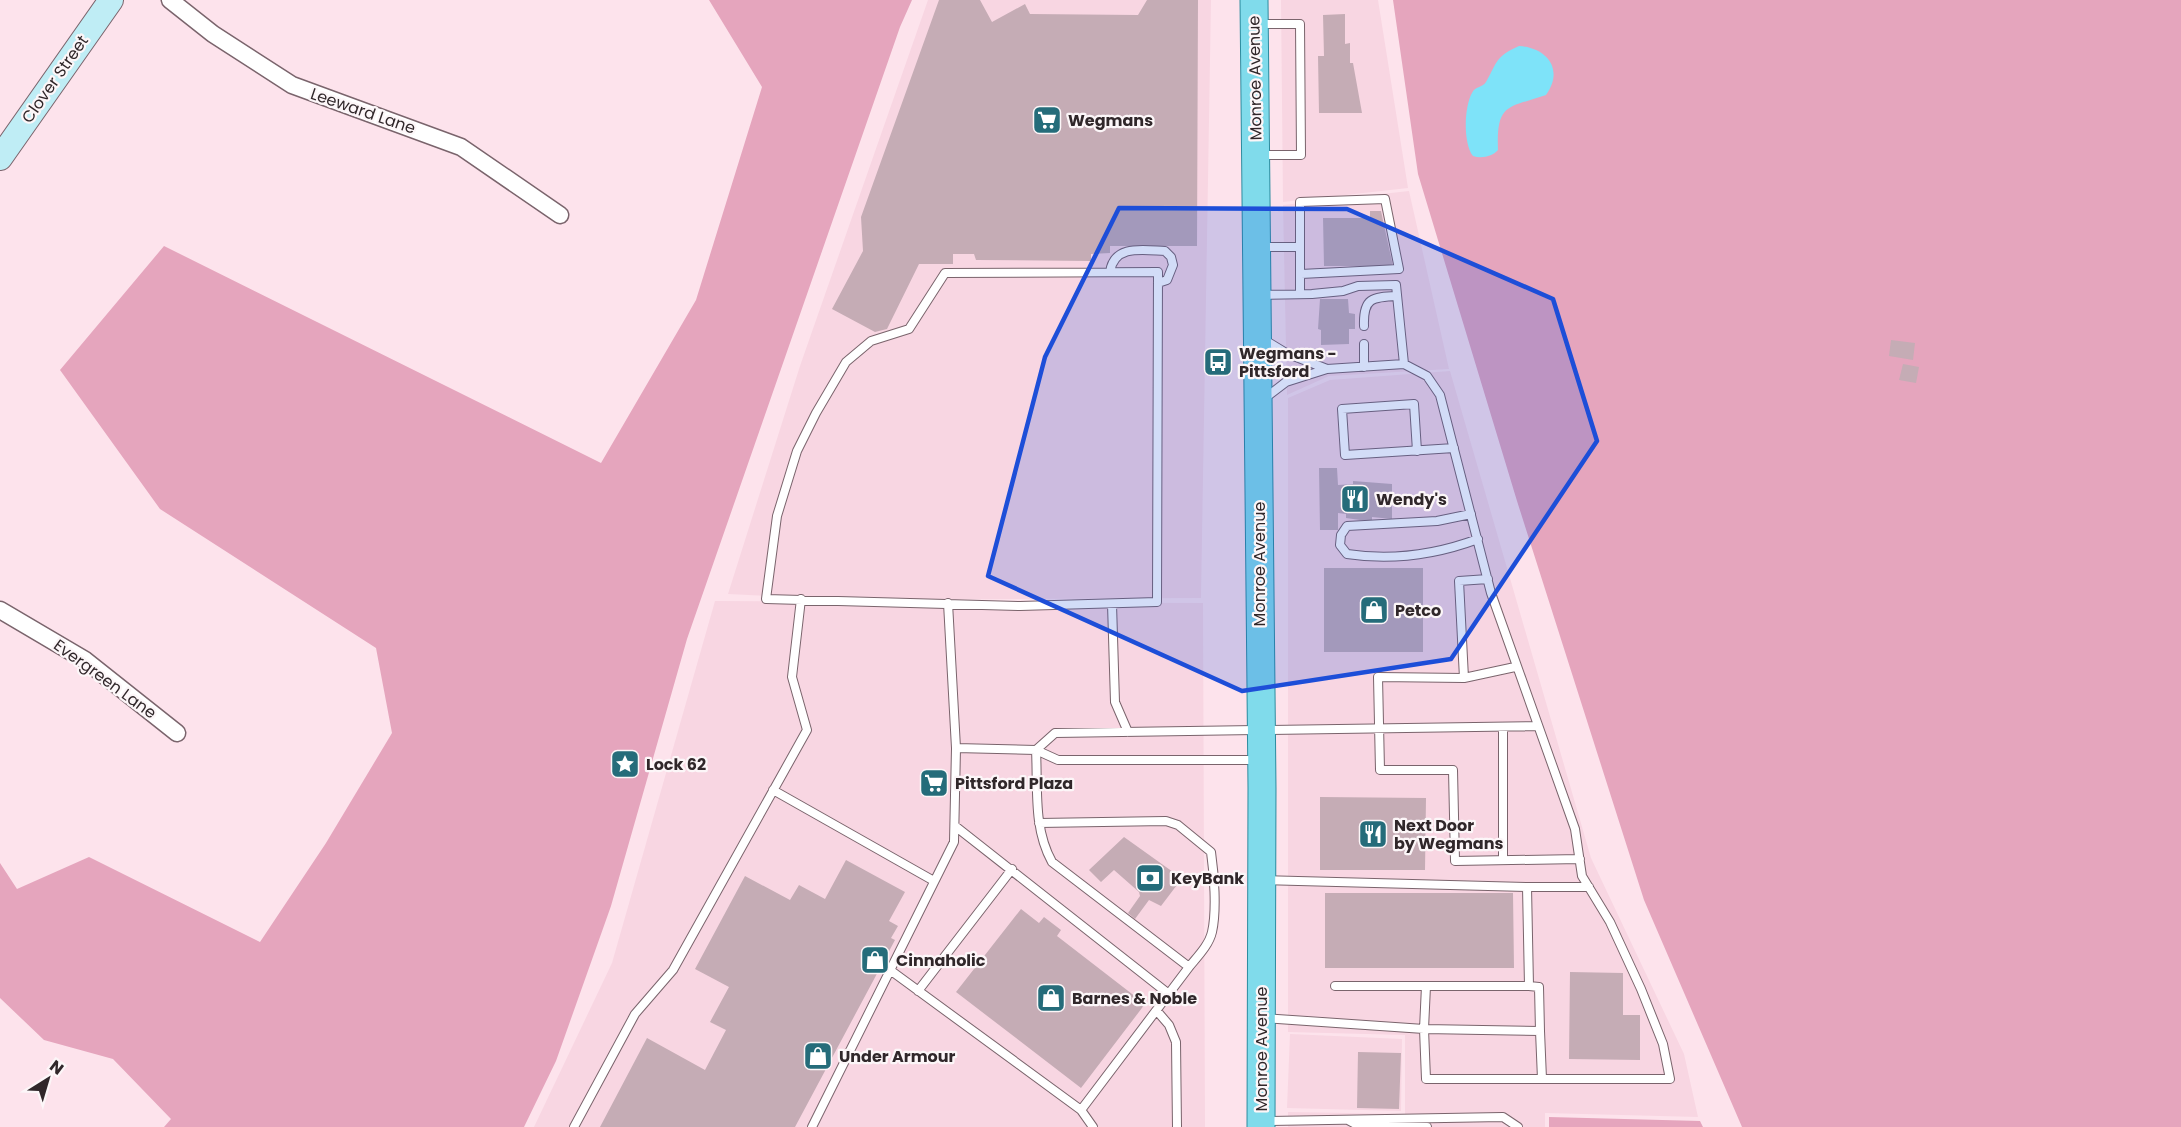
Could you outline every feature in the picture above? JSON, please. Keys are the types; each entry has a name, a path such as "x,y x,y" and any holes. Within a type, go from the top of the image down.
{"main road":[{"name":"Clover Street","path":"0,158 111,0"},
{"name":"Monroe Avenue","path":"1254,12 1262,1124"}],"street":[{"name":"Leeward Lane","path":"171,0 213,34 276,77 316,96 461,147 560,215"},
{"name":"Evergreen Lane","path":"0,610 85,660 177,733"}],"lane":[{"path":"1254,12 1300,24 1301,155 1256,155"},
{"path":"1300,274 1399,269 1385,199 1300,202 1300,247 1300,274 1300,294"},
{"path":"1257,247 1300,247"},
{"path":"1110,272 1111,263 1120,254 1129,250 1165,251 1171,257 1172,271 1167,280 1158,284"},
{"path":"1158,272 1158,284 1157,602 1020,606 766,599 777,516 797,451 846,362 871,341 909,329 945,273 1158,272"},
{"path":"1257,295 1300,294 1396,285 1404,364"},
{"path":"1364,326 1364,312 1369,302 1376,297 1397,296"},
{"path":"1257,335 1286,353 1326,369"},
{"path":"1364,344 1364,367"},
{"path":"1257,408 1270,392 1286,382 1326,369 1404,364 1427,376 1440,395 1488,579 1515,667 1575,829 1582,876 1610,922 1641,989 1663,1044 1670,1079 1426,1079 1424,1029 1426,986"},
{"path":"1417,451 1414,404 1342,409 1345,455 1417,451 1454,448"},
{"path":"1471,514 1428,522 1347,526 1341,535 1340,545 1347,554 1407,556 1441,552 1478,539"},
{"path":"1464,678 1459,581 1488,579"},
{"path":"574,1127 636,1014 673,970 807,730 792,677 801,599"},
{"path":"812,1127 954,842 956,748 948,603"},
{"path":"1112,603 1115,702 1128,732"},
{"path":"1515,667 1464,678 1378,677 1380,770 1453,770 1455,861 1580,859"},
{"path":"1036,750 1055,733 1260,732 1538,726"},
{"path":"1503,727 1503,860"},
{"path":"956,748 1036,750 1058,760 1261,760"},
{"path":"1036,750 1041,843 1052,862 1189,967"},
{"path":"773,790 934,881"},
{"path":"1039,824 1166,821 1178,825 1211,852 1214,870 1213,931 1207,944 1081,1110"},
{"path":"955,826 1170,995"},
{"path":"918,992 1012,869"},
{"path":"1261,880 1589,888"},
{"path":"1527,887 1529,986"},
{"path":"890,970 1081,1110 1093,1127"},
{"path":"1335,986 1539,987 1542,1079"},
{"path":"1157,1011 1169,1025 1176,1042 1177,1127"},
{"path":"1262,1018 1424,1029 1540,1031"},
{"path":"1262,1124 1503,1117 1518,1127"},
{"path":"1343,1122 1359,1126 1427,1127"}],"highlighted area":[{"path":"1119,208 1347,209 1553,299 1597,441 1451,659 1242,691 988,576 1045,357"}],"shaded area":[{"path":"709,0 912,0 900,27 687,639 611,906 556,1061 524,1127 164,1127 171,1119 113,1059 44,1040 0,998 0,863 17,889 89,857 260,942 326,843 392,733 376,648 160,509 60,370 164,246 601,463 696,300 762,87"},
{"path":"928,0 1211,0 1201,598 856,600 728,594 800,366"},
{"path":"1281,0 1378,0 1408,188 1283,202"},
{"path":"1393,0 2181,0 2181,1127 1742,1127 1644,900 1517,501 1418,174"},
{"path":"1409,191 1449,369 1329,376 1287,395 1283,205"},
{"path":"1450,371 1591,858 1684,1054 1698,1117 1545,1113 1545,1127 1288,1127 1288,1112 1405,1114 1405,1035 1288,1032 1288,398 1330,380"},
{"name":"Pittsford Plaza","path":"715,601 1203,603 1205,1127 534,1127 612,963"},
{"path":"1290,1034 1402,1039 1401,1111 1287,1108"},
{"path":"1549,1117 1700,1121 1703,1127 1549,1127"}],"water":[{"path":"1519,46 1538,51 1550,62 1553,69 1551,86 1546,95 1507,109 1499,123 1496,152 1484,157 1473,156 1466,134 1469,99 1473,91 1486,82 1501,57"}],"building":[{"name":"Wegmans","path":"939,0 980,0 992,22 1025,4 1030,14 1138,15 1147,0 1198,0 1197,246 1110,246 1110,253 1091,254 1091,261 976,260 974,254 953,254 953,264 919,264 887,329 875,332 832,309 863,251 861,217"},
{"path":"1345,14 1345,44 1350,43 1350,63 1353,63 1362,113 1319,113 1318,56 1324,56 1323,15"},
{"path":"1370,211 1381,211 1393,266 1324,266 1323,218 1370,218"},
{"path":"1320,299 1348,299 1349,313 1355,314 1355,329 1349,329 1349,344 1321,345 1321,330 1318,329"},
{"path":"1891,340 1915,343 1913,360 1889,356"},
{"path":"1903,364 1919,367 1916,383 1899,380"},
{"name":"Wendy's","path":"1319,468 1337,468 1338,485 1353,484 1353,481 1392,484 1392,519 1372,517 1372,520 1360,520 1346,518 1346,514 1338,513 1338,530 1320,530"},
{"name":"Petco","path":"1324,568 1423,568 1423,652 1324,652"},
{"name":"Next Door by Wegmans","path":"1320,797 1426,798 1425,870 1320,870"},
{"name":"KeyBank","path":"1124,837 1173,872 1172,874 1180,881 1161,906 1149,900 1135,919 1128,913 1140,896 1139,892 1114,870 1101,882 1089,870"},
{"path":"846,860 905,892 889,921 898,926 891,938 895,940 795,1127 600,1127 647,1038 705,1070 726,1030 710,1022 729,987 695,969 745,876 790,900 799,885 825,899"},
{"path":"1325,893 1513,893 1514,968 1325,968"},
{"name":"Barnes & Noble","path":"1021,909 1039,923 1044,917 1061,930 1057,936 1145,1004 1081,1088 956,992"},
{"path":"1570,972 1623,973 1623,1015 1640,1015 1640,1060 1569,1059"},
{"path":"1358,1052 1401,1053 1399,1109 1357,1108"}],"place":[{"name":"Wegmans","path":"1047,120"},
{"name":"Wegmans - Pittsford","path":"1218,362"},
{"name":"Wendy's","path":"1355,499"},
{"name":"Petco","path":"1374,610"},
{"name":"Lock 62","path":"625,764"},
{"name":"Pittsford Plaza","path":"934,783"},
{"name":"Next Door by Wegmans","path":"1373,834"},
{"name":"KeyBank","path":"1150,878"},
{"name":"Cinnaholic","path":"875,960"},
{"name":"Barnes & Noble","path":"1051,998"},
{"name":"Under Armour","path":"818,1056"}]}
